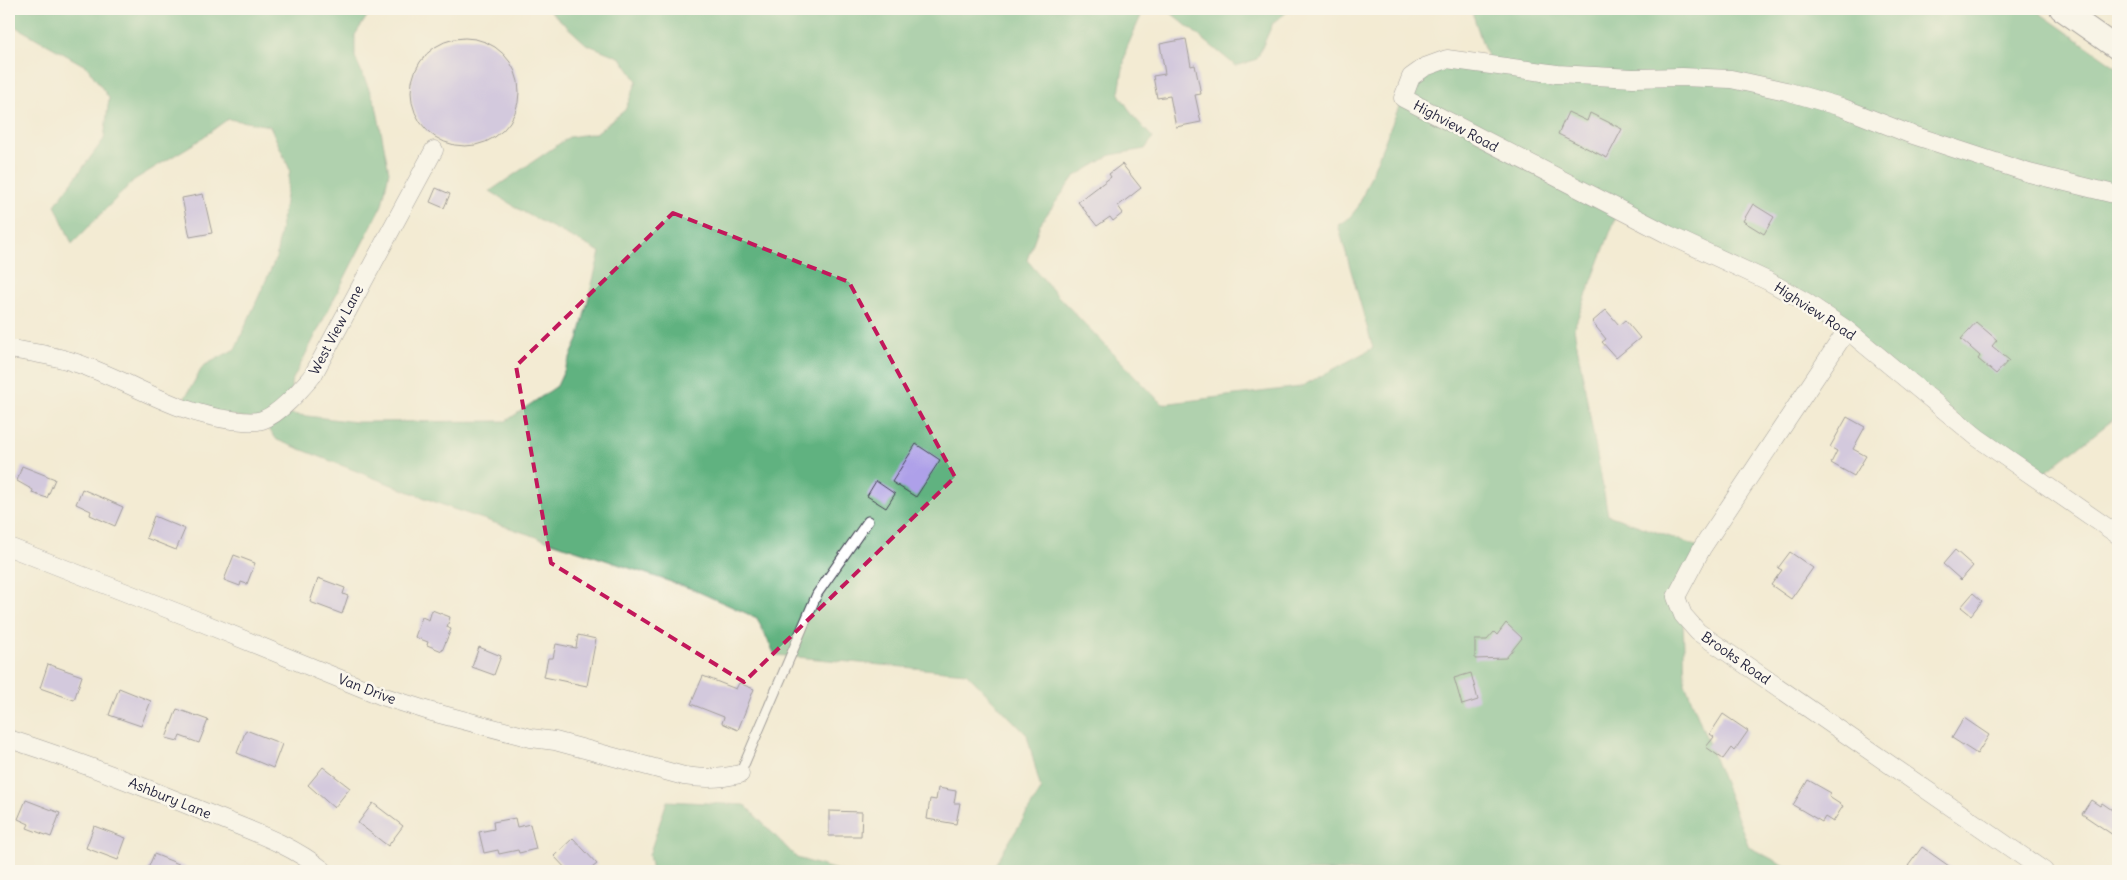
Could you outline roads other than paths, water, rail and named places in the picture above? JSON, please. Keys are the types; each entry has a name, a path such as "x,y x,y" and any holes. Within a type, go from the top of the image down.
{"street":[{"path":"2061,9 2118,49"},
{"name":"Highview Road","path":"2118,194 2029,173 1907,133 1841,108 1786,91 1731,79 1633,78 1558,74 1446,59 1425,67 1412,77 1403,98 1669,235 1768,281 1806,302 1847,330 1978,438 2118,535"},
{"name":"West View Lane","path":"9,349 59,357 91,368 179,408 211,418 243,421 262,420 292,398 313,375 434,150"},
{"name":"Brooks Road","path":"1847,330 1702,548 1676,596 1683,615 1698,632 2044,871"},
{"name":"Van Drive","path":"9,547 186,616 382,696 432,712 531,738 563,743 684,776 723,778 740,774"},
{"name":"Ashbury Lane","path":"9,739 70,758 260,834 286,845 324,871"}],"lane":[{"path":"740,774 818,594 868,521"}]}
